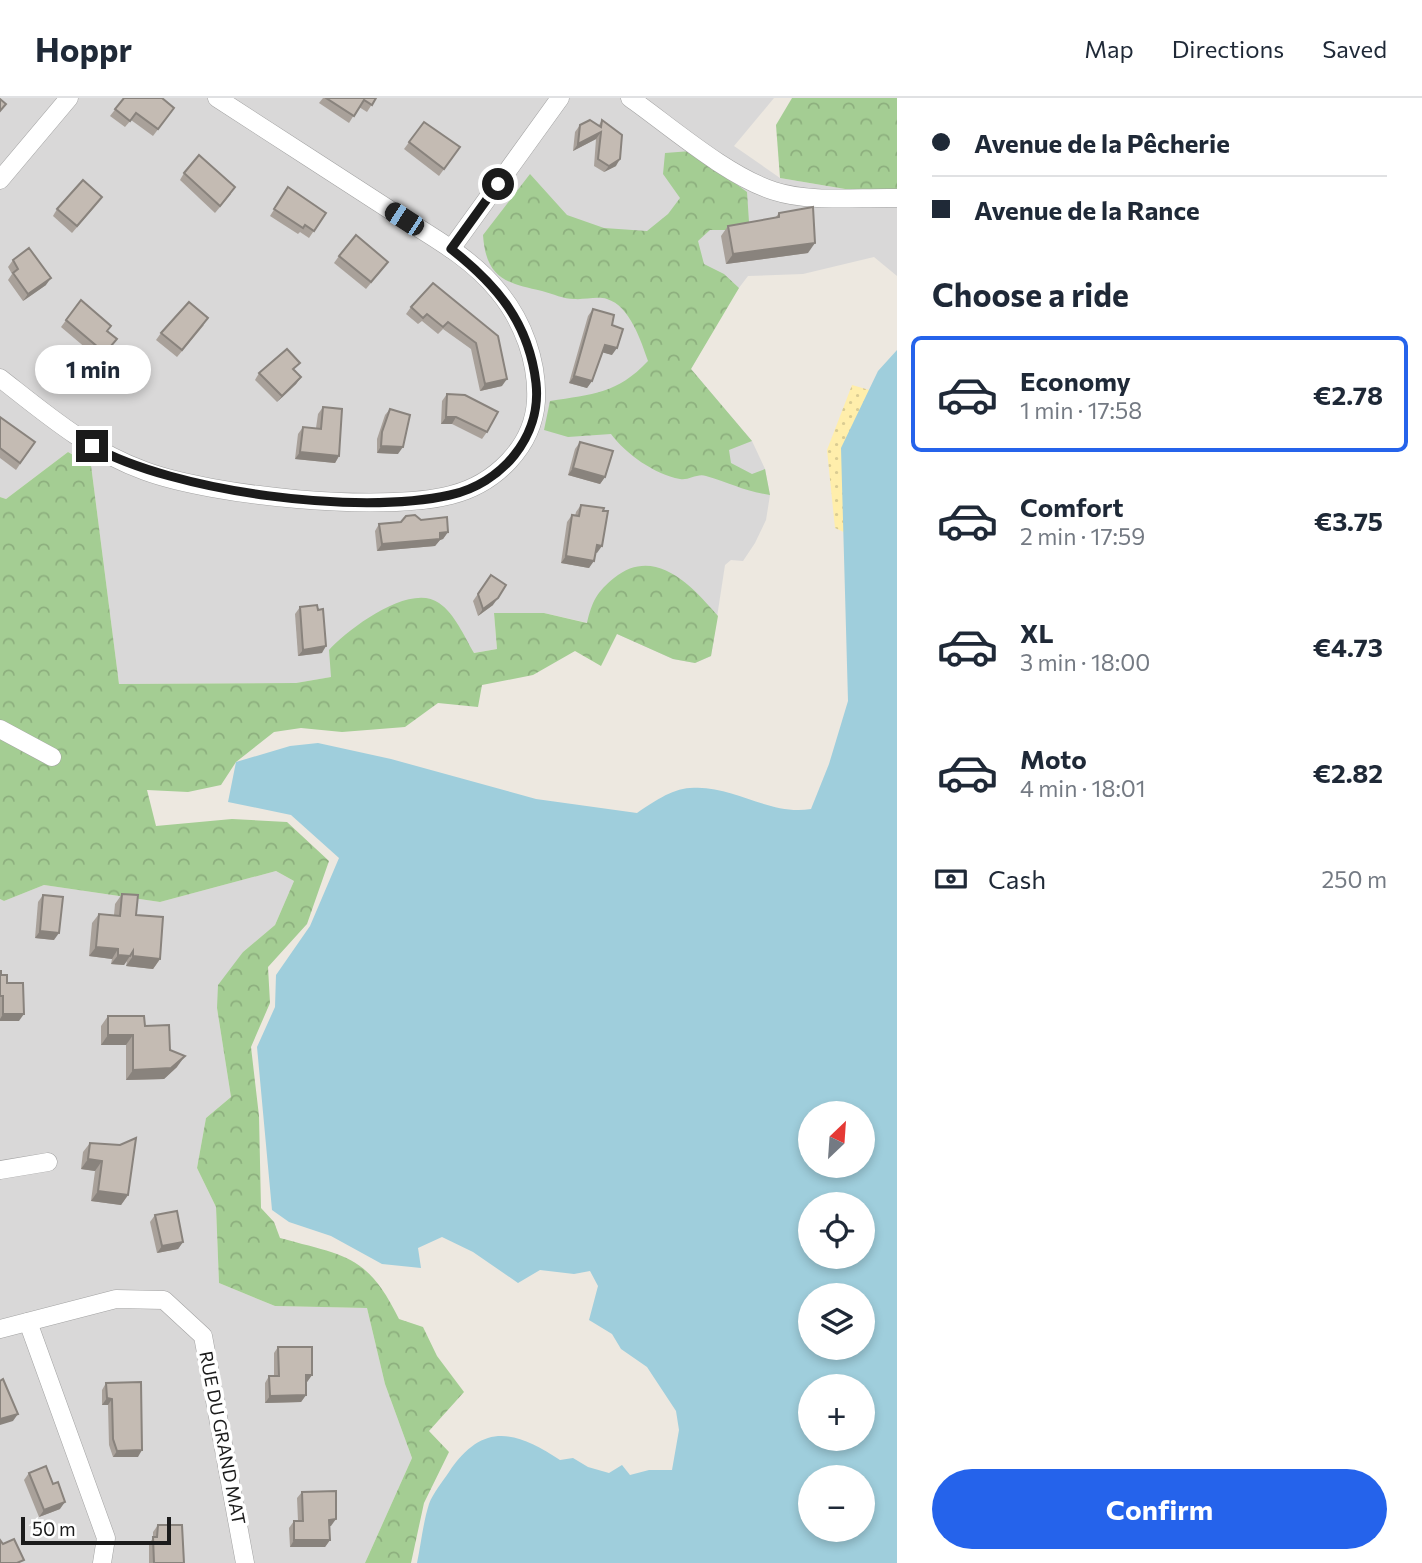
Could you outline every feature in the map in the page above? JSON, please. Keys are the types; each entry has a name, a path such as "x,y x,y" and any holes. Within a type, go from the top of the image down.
{"street":[{"path":"0,180 69,98"},
{"path":"0,378 74,436 110,456 160,475 269,495 339,501 415,500 452,495 489,478 518,453 535,412 534,366 513,311 497,289 451,249 217,98"},
{"path":"451,249 561,98"},
{"path":"630,98 748,181 776,192 805,196 897,198"},
{"path":"0,729 52,757"},
{"path":"0,1170 48,1162"},
{"name":"RUE DU GRAND MAT","path":"0,1329 116,1299 164,1300 203,1336 245,1563"},
{"path":"28,1322 106,1538 102,1563"}],"shaded area":[{"path":"0,98 774,98 734,146 780,178 857,191 897,189 897,276 874,257 803,274 748,276 729,301 691,369 752,441 765,469 770,495 766,520 755,543 743,561 731,560 725,565 711,656 695,663 673,659 597,625 544,613 494,613 497,649 296,683 119,684 91,465 68,452 6,499 0,497"},
{"path":"276,871 294,881 275,925 243,952 217,1008 231,1097 206,1118 197,1168 216,1207 219,1283 275,1306 367,1308 385,1384 412,1458 365,1563 0,1563 0,899 4,901 44,885 160,902"}],"green space":[{"path":"792,98 897,98 897,189 857,191 780,178 776,125"},
{"path":"691,151 747,192 749,222 730,230 710,230 698,241 704,264 724,274 739,288 691,369 752,441 729,450 731,463 752,474 765,469 770,495 703,475 683,479 660,473 624,449 611,434 568,437 544,430 550,401 604,391 626,380 648,361 628,316 615,303 603,298 566,298 507,281 493,269 485,249 483,235 530,174 567,215 604,228 647,231 668,214 680,198 663,174 665,153"},
{"path":"68,452 91,465 119,684 296,683 331,677 329,650 338,641 380,611 412,599 427,598 445,608 474,653 497,649 494,613 544,613 587,623 593,603 603,588 629,569 644,566 672,573 697,593 718,616 711,656 695,663 673,659 617,634 601,666 575,651 533,675 482,685 478,707 438,703 405,727 342,732 301,728 274,732 236,762 221,785 188,792 147,790 156,826 232,819 287,822 329,861 307,924 268,967 270,1003 251,1047 259,1116 261,1208 274,1222 280,1238 338,1254 364,1270 376,1281 399,1319 423,1327 437,1356 464,1392 429,1431 449,1452 424,1503 411,1563 365,1563 412,1458 385,1384 367,1308 275,1306 219,1283 216,1207 197,1168 206,1118 231,1097 217,1008 218,985 243,952 275,925 294,881 276,871 160,902 44,885 4,901 0,899 0,497 6,499"}],"sand":[{"path":"852,385 897,398 859,539 835,528 827,450"}],"water":[{"path":"897,350 897,1563 417,1563 431,1500 462,1456 474,1445 487,1438 501,1436 529,1442 560,1460 573,1458 588,1467 609,1473 622,1465 630,1475 649,1470 672,1470 679,1430 676,1411 647,1367 621,1349 612,1334 589,1320 598,1286 590,1271 574,1274 540,1270 518,1283 473,1252 442,1237 418,1248 421,1268 382,1264 331,1236 289,1222 272,1210 257,1047 275,1007 276,975 310,926 339,858 291,815 228,802 236,762 290,746 318,743 391,759 536,799 637,813 669,794 690,788 721,791 780,808 811,809 829,764 848,701 841,448 878,371"}],"building":[{"path":"124,98 162,98 174,108 158,129 136,113 130,121 115,109"},
{"path":"326,98 376,98 372,105 364,100 354,116"},
{"path":"0,99 6,104 0,111"},
{"path":"590,120 601,127 602,120 622,135 620,159 609,166 598,159 601,132 578,144 580,125"},
{"path":"424,122 460,147 444,169 409,142"},
{"path":"199,155 235,187 220,206 184,173"},
{"path":"83,180 102,197 77,226 57,209"},
{"path":"288,187 326,213 314,231 305,225 303,228 274,209"},
{"path":"813,207 815,243 733,254 728,226 779,217 779,213"},
{"path":"356,235 388,262 371,282 339,256"},
{"path":"29,248 51,278 28,294 13,273 18,269 13,260"},
{"path":"433,283 498,336 507,379 485,384 476,343 448,322 443,327 427,314 423,318 411,307"},
{"path":"81,300 111,326 107,331 117,339 105,353 66,320"},
{"path":"189,302 208,318 182,350 161,333"},
{"path":"593,309 614,315 612,325 623,329 617,348 605,345 592,381 574,376"},
{"path":"287,349 300,363 293,369 301,377 282,396 259,373"},
{"path":"447,394 465,395 498,412 487,432 456,417 446,417"},
{"path":"323,407 342,409 339,456 300,452 303,427 321,429"},
{"path":"390,409 410,415 403,447 381,446 382,432"},
{"path":"0,417 35,442 20,463 0,448"},
{"path":"580,442 613,451 605,477 573,468"},
{"path":"581,505 608,511 602,546 597,545 594,561 566,556 572,515 579,516"},
{"path":"415,515 421,520 447,517 448,532 440,533 440,539 382,544 379,524 401,522 406,516"},
{"path":"491,575 506,585 498,598 483,609 478,594"},
{"path":"317,605 318,610 323,609 326,646 303,650 300,607"},
{"path":"122,894 138,895 136,915 163,917 160,959 133,956 133,951 130,956 118,955 118,949 96,947 99,914 120,916"},
{"path":"43,895 63,897 59,933 40,931"},
{"path":"0,971 1,975 7,975 7,983 23,983 24,1014 3,1014"},
{"path":"108,1016 144,1016 145,1026 169,1025 170,1050 185,1056 171,1068 133,1070 133,1035 108,1035"},
{"path":"136,1138 128,1195 98,1191 102,1161 88,1159 90,1143 120,1145"},
{"path":"177,1211 183,1242 162,1246 155,1215"},
{"path":"278,1347 312,1347 312,1375 306,1375 306,1395 270,1396 269,1376 279,1376"},
{"path":"3,1379 18,1414 0,1419 0,1381"},
{"path":"141,1382 142,1450 117,1451 113,1439 112,1399 107,1398 106,1383"},
{"path":"46,1466 53,1484 58,1482 65,1502 44,1510 29,1473"},
{"path":"336,1491 336,1519 329,1520 330,1540 294,1540 294,1521 303,1521 302,1492"},
{"path":"158,1525 182,1525 184,1563 154,1563 153,1537 157,1537"},
{"path":"14,1539 24,1560 17,1563 0,1563 0,1540 3,1544"}],"route":[{"path":"92,446 147,472 186,482 283,497 339,501 415,500 452,495 478,485 500,471 518,453 529,433 535,412 534,366 513,311 497,289 451,249 498,184"}]}
